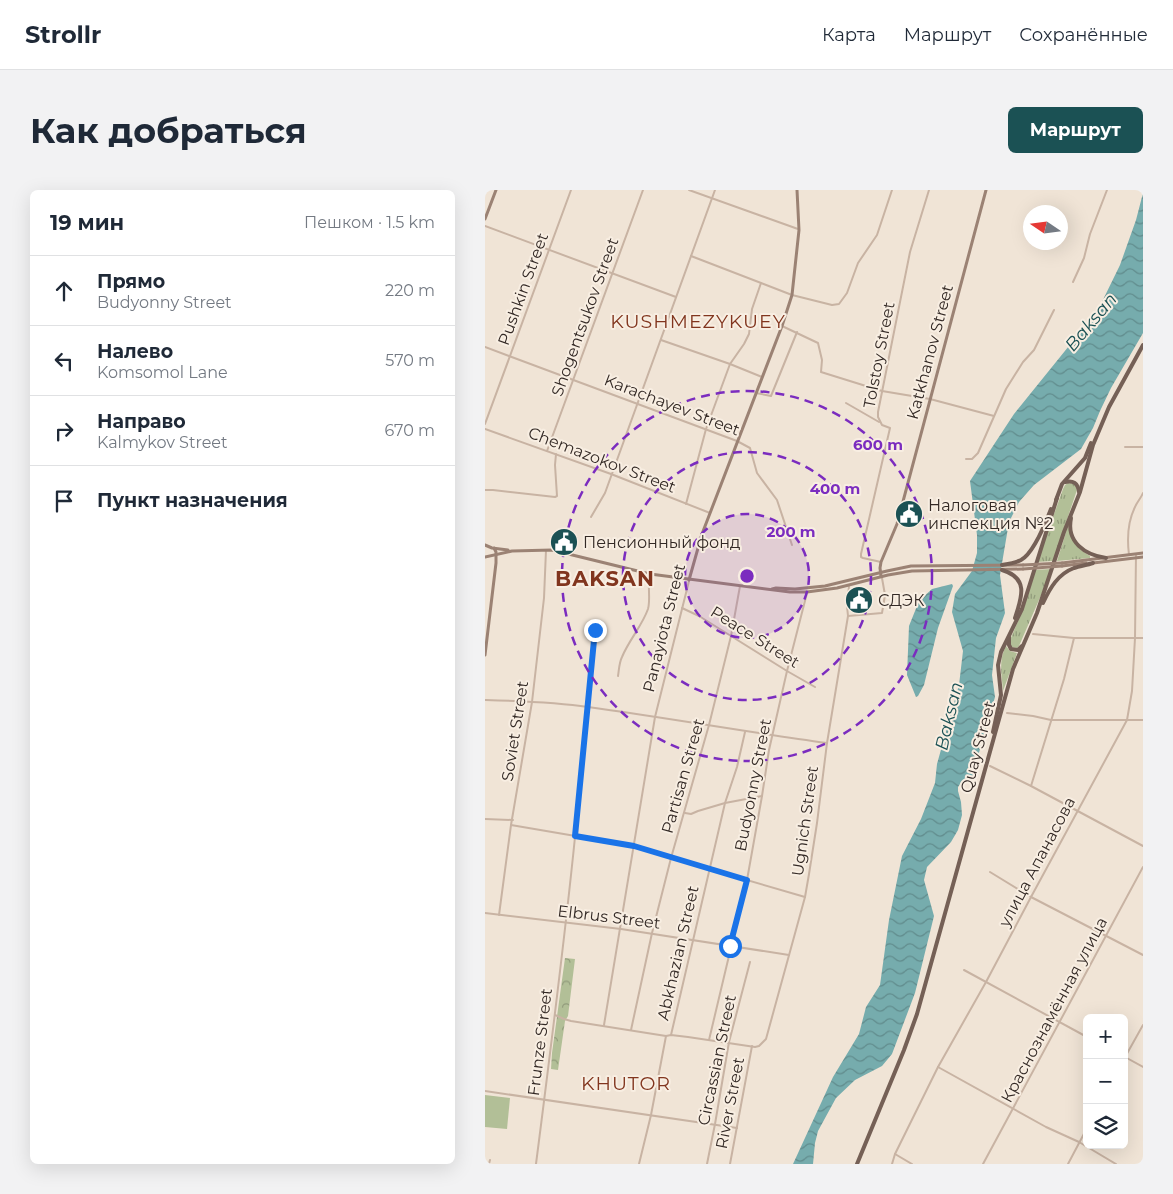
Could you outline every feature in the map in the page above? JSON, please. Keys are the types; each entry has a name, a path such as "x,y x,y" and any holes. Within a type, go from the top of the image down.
{"main road":[{"name":"Quay Street","path":"857,1164 917,1014 1008,685 1037,613 1064,532 1079,496 1089,456 1107,412 1143,345"},
{"path":"990,750 1001,696 998,665 1003,646 1022,609 1062,484 1085,458 1107,412"},
{"path":"1062,484 1067,481 1075,482 1079,489 1079,496"},
{"path":"1002,567 1018,562 1028,554 1037,540 1057,498"},
{"path":"1074,508 1070,526 1076,541 1081,548 1090,554 1106,558"},
{"path":"1037,613 1059,577 1073,568 1093,563"},
{"path":"1002,567 1015,576 1019,581 1021,589 1021,601 1013,627"},
{"path":"1010,632 1008,640 1010,648 1016,650 1023,646"}],"street":[{"path":"485,219 496,190"},
{"name":"Pushkin Street","path":"485,424 571,190"},
{"name":"Shogentsukov Street","path":"547,451 643,190"},
{"path":"689,190 799,230"},
{"path":"591,517 605,494 715,190"},
{"name":"Panayiota Street","path":"604,1026 655,717 695,556 792,295 799,230 797,190"},
{"path":"691,256 792,295 831,305 839,304 847,293 858,263 877,235 892,190"},
{"name":"Tolstoy Street","path":"881,562 861,556 891,428 882,426 879,422 878,412 911,252 929,190"},
{"name":"Katkhanov Street","path":"881,574 881,562 897,524 986,190"},
{"path":"1073,282 1084,258 1090,234 1107,190"},
{"path":"485,226 676,297"},
{"path":"686,504 706,429 730,364 749,334 752,309 761,283"},
{"path":"966,459 972,459 978,453 1006,389 1033,350 1054,310"},
{"path":"781,326 818,343 822,360 821,372 881,391 930,399 994,416"},
{"path":"756,393 771,396 797,332"},
{"path":"661,340 762,377"},
{"name":"Karachayev Street","path":"485,347 737,440 750,448 757,473 777,500 792,545"},
{"path":"846,403 879,422"},
{"name":"Chemazokov Street","path":"485,428 710,513"},
{"path":"1125,446 1143,447"},
{"path":"485,490 557,496 556,454"},
{"path":"1129,555 1128,536 1130,524 1135,506 1143,492"},
{"path":"485,546 512,551"},
{"path":"485,655 497,552 492,548"},
{"name":"Soviet Street","path":"499,915 511,825 532,702 544,598 546,550"},
{"path":"486,557 496,556 502,552 552,550 650,574 772,589 781,592 807,592 849,586 881,574"},
{"path":"772,589 801,589 825,586 881,574 919,570 1093,563 1136,556 1143,553"},
{"path":"1062,564 1129,555 1143,557"},
{"name":"улица Апанасова","path":"892,1164 895,1154 938,1067 1127,720 1132,691 1135,638 1136,556"},
{"path":"486,557 493,560 495,571"},
{"path":"618,676 621,657 640,626 648,607 650,574"},
{"path":"848,616 882,613 885,596 881,574"},
{"name":"Partisan Street","path":"631,1030 652,933 671,858 709,725 731,636 740,586"},
{"name":"Ugnich Street","path":"752,1046 759,1046 767,1036 805,897 813,852 827,743 848,616 849,586"},
{"name":"Budyonny Street","path":"709,1040 747,880 769,750 807,592"},
{"name":"Peace Street","path":"682,608 699,616 787,672 815,687"},
{"name":"Frunze Street","path":"535,1164 555,1015 595,630"},
{"path":"1033,634 1074,638 1143,638"},
{"path":"1031,786 1064,680 1074,638"},
{"path":"485,700 587,707 827,743"},
{"path":"1007,713 1051,720 1143,720"},
{"name":"Abkhazian Street","path":"671,1035 725,803 737,767 745,732"},
{"path":"990,766 1143,846"},
{"path":"685,813 691,814 725,803 762,796"},
{"path":"485,819 513,820"},
{"path":"511,825 634,846 805,897"},
{"name":"Краснознамённая улица","path":"983,1164 1143,867"},
{"path":"990,872 1031,897 1143,955"},
{"name":"Elbrus Street","path":"485,913 621,928 692,941 789,955"},
{"name":"Circassian Street","path":"707,1164 729,1042 750,962"},
{"path":"964,970 1083,1035"},
{"path":"555,1015 571,1021 666,1036 671,1035 752,1046"},
{"path":"1128,1052 1143,1025"},
{"path":"639,1164 651,1115 666,1036"},
{"name":"River Street","path":"730,1164 752,1046"},
{"path":"1128,1059 1143,1067"},
{"path":"938,1067 1046,1127 1079,1142 1116,1164"},
{"path":"485,1091 737,1128"},
{"path":"1068,1164 1083,1135"},
{"path":"895,1154 912,1164"},
{"path":"489,1164 490,1160"}],"green space":[{"path":"1068,483 1075,484 1077,490 1053,561 1037,562 1063,489"},
{"path":"1068,526 1076,544 1090,558 1057,561"},
{"path":"1051,569 1019,646 1017,648 1011,647 1010,640 1024,607 1035,570"},
{"path":"1006,646 1010,651 1017,653 1003,691 1001,663"},
{"path":"565,958 575,959 568,1016 565,1021 558,1070 551,1069 552,1053"},
{"path":"485,1095 510,1098 507,1129 485,1127"}],"water":[{"name":"Baksan","path":"1143,193 1143,333 1111,388 1093,428 1081,449 1034,485 1019,502 1009,522 1000,575 1005,613 996,638 992,675 995,697 972,777 961,783 958,787 962,815 958,830 951,842 927,867 924,880 934,916 915,993 892,1054 882,1066 855,1080 836,1098 818,1131 813,1164 793,1164 833,1077 859,1034 866,1007 880,985 889,920 902,856 921,819 935,783 937,764 959,685 963,651 952,612 955,594 972,571 977,553 977,535 970,481 1014,414 1098,310 1120,265 1136,220"},
{"path":"952,584 953,586 938,628 924,685 916,697 907,675 909,626 919,601 932,589"}],"place":[{"name":"Налоговая инспекция №2","path":"909,514"},
{"name":"Пенсионный фонд","path":"564,542"},
{"name":"СДЭК","path":"859,600"}],"district":[{"name":"KUSHMEZYKUEY","path":"698,321"},
{"name":"BAKSAN","path":"605,578"},
{"name":"KHUTOR","path":"626,1083"}],"route":[{"path":"595,630 575,836 634,846 747,880 730,946"}]}
